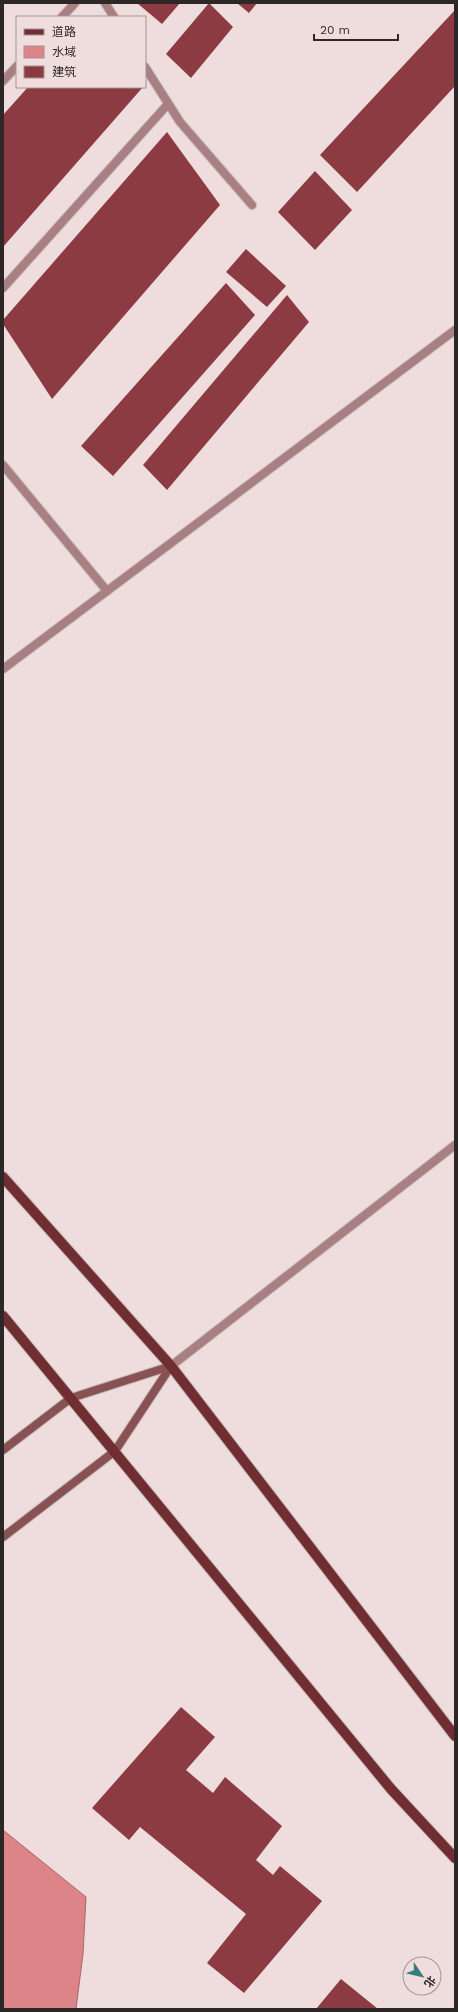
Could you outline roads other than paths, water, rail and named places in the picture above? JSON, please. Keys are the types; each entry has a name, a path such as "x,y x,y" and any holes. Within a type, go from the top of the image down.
{"main road":[{"path":"3,1177 171,1366 455,1736"},
{"path":"3,1316 386,1783 455,1858"},
{"path":"3,1450 71,1398 171,1366"},
{"path":"3,1537 115,1452 171,1366"}],"street":[{"path":"63,16 75,3"},
{"path":"105,3 113,16"},
{"path":"3,81 16,67"},
{"path":"146,69 180,122 252,205"},
{"path":"3,288 168,104"},
{"path":"3,669 455,330"},
{"path":"3,465 107,591"},
{"path":"171,1366 455,1145"}],"water":[{"path":"3,1830 86,1897 83,1954 76,2009 3,2009"}]}
